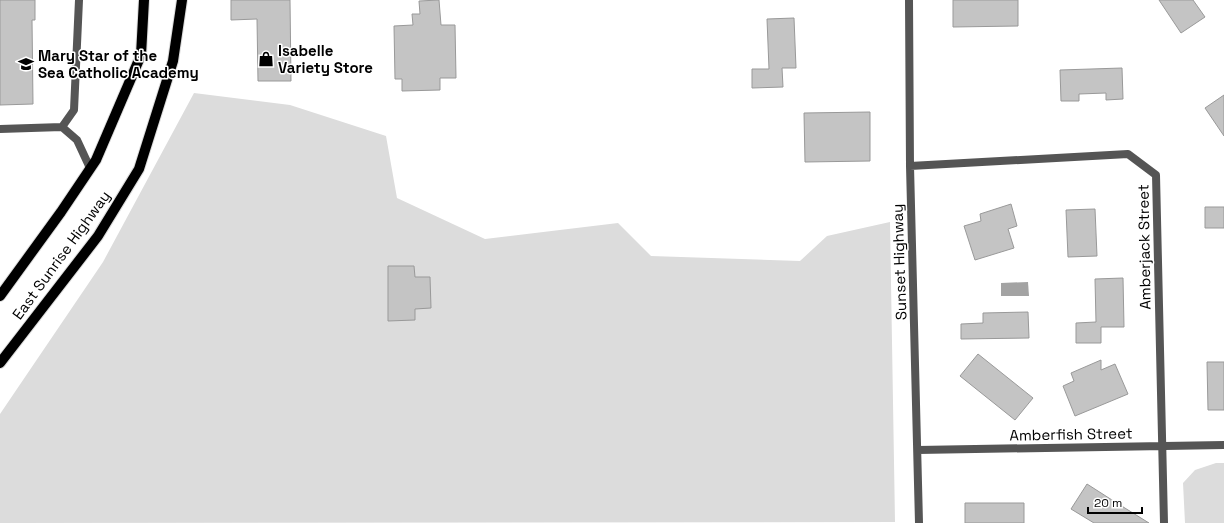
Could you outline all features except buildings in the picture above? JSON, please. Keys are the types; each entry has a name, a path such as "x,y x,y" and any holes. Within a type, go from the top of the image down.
{"main road":[{"name":"East Sunrise Highway","path":"0,296 61,212 96,160 141,55 144,0"},
{"name":"East Sunrise Highway","path":"0,363 98,236 139,169 173,60 182,0"}],"street":[{"path":"62,127 74,110 79,0"},
{"name":"Sunset Highway","path":"909,0 910,166 919,523"},
{"path":"0,129 62,127 77,140 90,168"},
{"name":"Amberjack Street","path":"910,166 1128,154 1156,175 1161,447 1164,523"},
{"name":"Amberfish Street","path":"918,450 1224,446"}],"shaded area":[{"path":"194,93 290,105 386,136 397,198 485,239 618,223 651,256 800,261 827,236 890,222 895,522 0,523 0,414 103,262"},
{"path":"1028,282 1029,296 1001,296 1001,283"},
{"path":"1216,463 1224,463 1224,523 1185,523 1183,483 1195,470"}],"place":[{"name":"Isabelle Variety Store","path":"266,59"},
{"name":"Mary Star of the Sea Catholic Academy","path":"26,64"}]}
